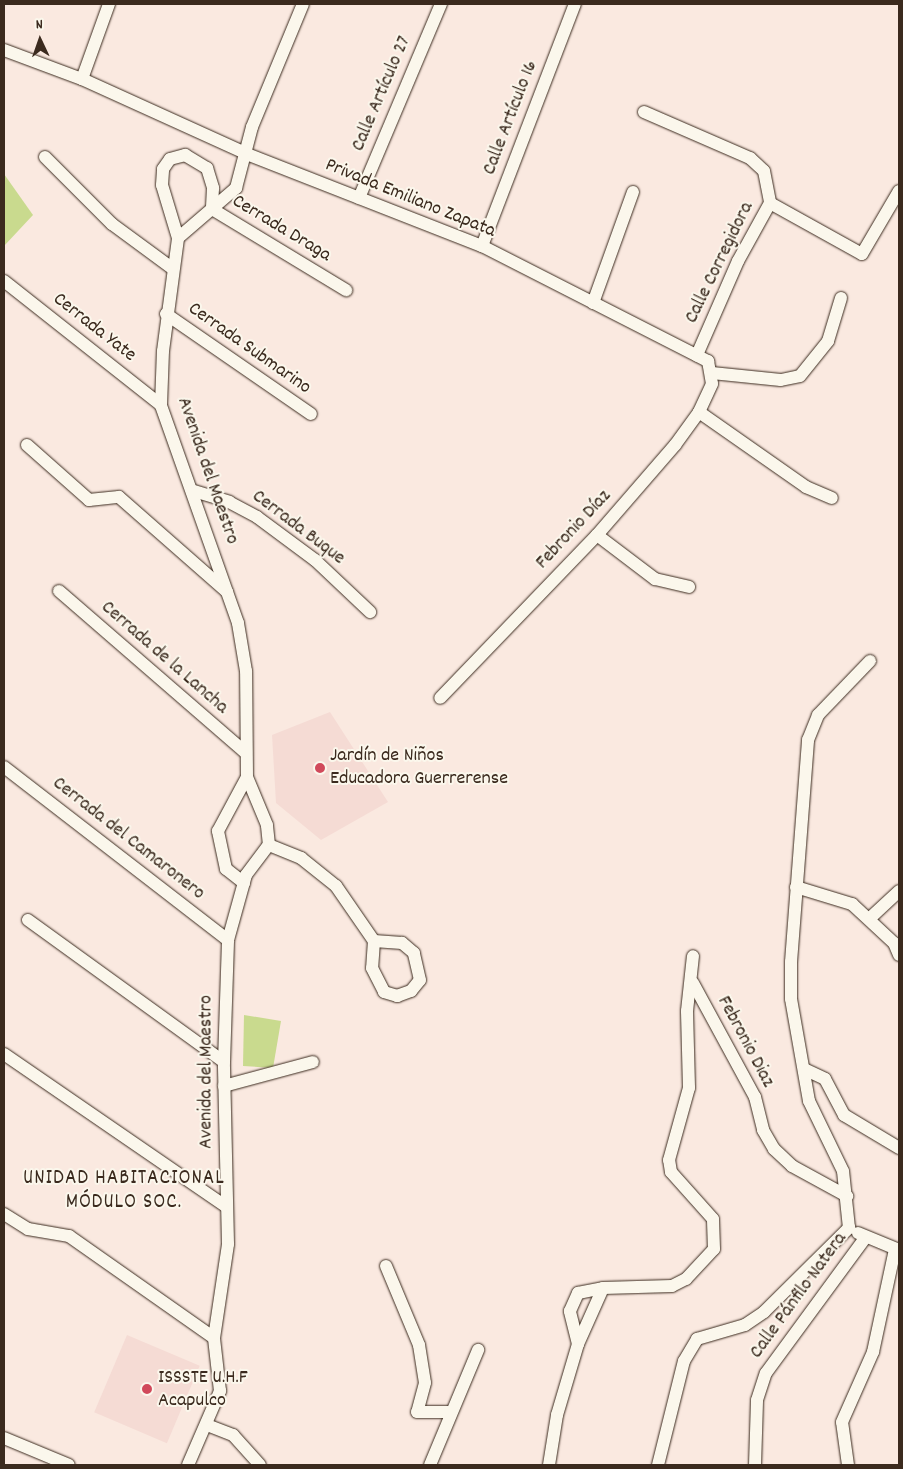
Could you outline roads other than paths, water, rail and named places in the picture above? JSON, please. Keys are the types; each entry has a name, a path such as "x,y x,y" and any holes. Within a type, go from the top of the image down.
{"street":[{"path":"82,78 109,4"},
{"path":"178,238 236,188 247,154 252,128 303,4"},
{"name":"Calle Artículo 27","path":"359,198 440,4"},
{"name":"Calle Artículo 16","path":"482,246 575,4"},
{"name":"Privada Emiliano Zapata","path":"4,50 82,78 247,154 482,246 708,361 712,373"},
{"name":"Calle Corregidora","path":"644,112 750,158 764,171 770,203 738,261 696,355"},
{"name":"Cerrada Draga","path":"178,238 162,185 163,169 170,158 185,155 207,168 213,188 212,209 346,290"},
{"path":"45,158 112,224 172,268"},
{"path":"770,203 862,254 899,191"},
{"path":"593,303 633,192"},
{"name":"Avenida del Maestro","path":"178,238 166,314 161,405 194,491 228,593 246,670 247,777 267,825 269,845 244,882 228,940 224,1062 225,1285 214,1338 220,1391 207,1425 188,1465"},
{"name":"Cerrada Yate","path":"4,281 161,405"},
{"path":"712,373 782,380 800,376 828,341 841,298"},
{"name":"Cerrada Submarino","path":"166,314 311,414"},
{"name":"Febronio Díaz","path":"440,698 597,535 699,412 712,384 712,373"},
{"path":"699,412 806,487 832,498"},
{"path":"27,445 89,500 119,497 228,593"},
{"name":"Cerrada Buque","path":"194,491 229,502 258,518 315,560 370,612"},
{"path":"597,535 655,579 689,587"},
{"name":"Cerrada de la Lancha","path":"59,591 246,753"},
{"path":"658,1465 673,1419 684,1361 697,1339 745,1325 764,1312 849,1228 843,1171 809,1102 791,999 796,887 808,740 818,715 870,661"},
{"name":"Cerrada del Camaronero","path":"4,767 228,940"},
{"path":"244,882 226,869 218,832 247,777"},
{"path":"269,845 318,870 336,886 374,941 376,981 384,992 397,996 411,991 420,980 414,953 402,943 374,941"},
{"path":"796,887 833,896 869,919 899,955"},
{"path":"869,919 899,891"},
{"path":"28,920 224,1062"},
{"path":"578,1344 570,1311 578,1293 603,1288 672,1286 686,1280 714,1249 713,1219 671,1172 668,1160 689,1088 687,1011 693,983 693,956"},
{"name":"Febronio Diaz","path":"693,983 755,1097 763,1130 774,1150 792,1166 847,1196"},
{"path":"4,1054 226,1207"},
{"path":"224,1086 313,1062"},
{"path":"804,1069 825,1079 844,1115 899,1148"},
{"path":"4,1214 28,1229 69,1236 214,1338"},
{"path":"848,1465 842,1422 873,1352 897,1250 864,1238 849,1228"},
{"name":"Calle Pánfilo Natera","path":"755,1465 756,1400 766,1373 864,1238"},
{"path":"386,1266 419,1345 425,1383 417,1412 450,1412"},
{"path":"549,1465 557,1415 578,1344 603,1288"},
{"path":"430,1465 450,1412 478,1350"},
{"path":"207,1425 233,1435 260,1465"},
{"path":"4,1438 69,1465"}],"place":[{"name":"Jardín de Niños Educadora Guerrerense","path":"320,768"},
{"name":"ISSSTE U.H.F Acapulco","path":"147,1389"}],"district":[{"name":"UNIDAD HABITACIONAL MÓDULO SOC.","path":"124,1191"}]}
